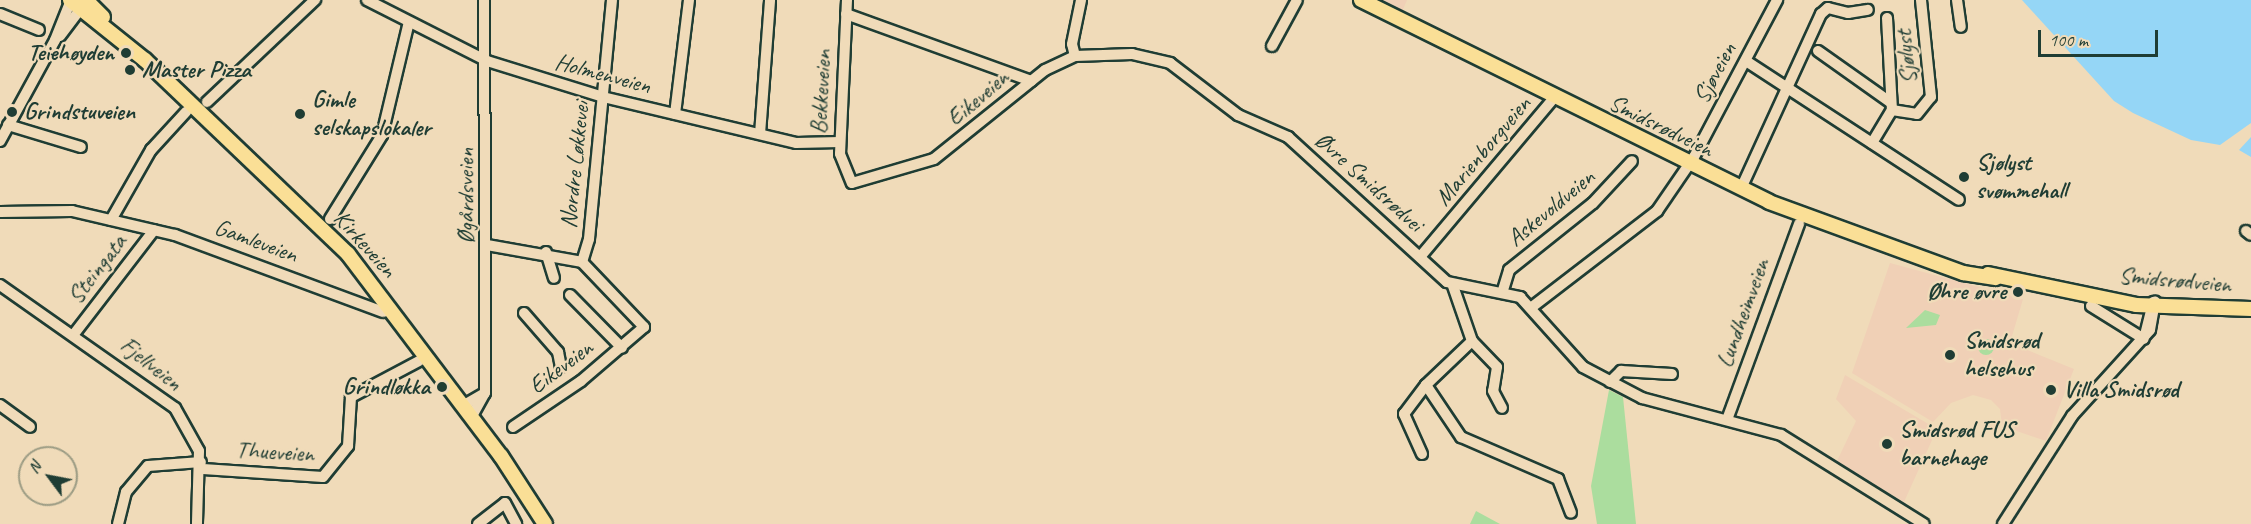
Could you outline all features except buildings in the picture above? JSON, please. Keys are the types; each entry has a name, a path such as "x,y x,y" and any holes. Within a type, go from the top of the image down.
{"main road":[{"name":"Smidsrødveien","path":"1361,0 1688,165 1835,228 1951,267 1996,278 2104,298 2153,304 2246,309"},
{"name":"Kirkeveien","path":"79,2 348,254 468,411 545,524"},
{"name":"Kirkeveien","path":"524,496 535,524"}],"street":[{"path":"207,102 315,0"},
{"name":"Holmenveien","path":"367,0 487,62 603,98 813,146 840,142"},
{"name":"Øgårdsveien","path":"468,411 481,408 485,393 487,62 484,0"},
{"name":"Nordre Løkkevei","path":"582,262 603,98 612,0"},
{"path":"675,114 689,0"},
{"path":"760,134 770,0"},
{"name":"Bekkeveien","path":"847,0 840,142 852,183"},
{"path":"1075,56 1072,44 1081,0"},
{"path":"1272,46 1297,0"},
{"name":"Sjøveien","path":"1532,308 1640,227 1688,165 1777,0"},
{"name":"Sjølyst","path":"1818,51 1891,106 1917,114 1930,97 1921,0"},
{"path":"1957,0 1961,27"},
{"path":"79,2 3,132 81,147"},
{"name":"Sjølyst","path":"1744,182 1786,85 1825,9 1868,10"},
{"path":"0,14 39,30"},
{"path":"846,14 1031,81"},
{"name":"Sjølyst","path":"1872,143 1891,106 1894,75 1887,18"},
{"path":"330,219 382,135 409,22"},
{"name":"Øvre Smidsrødvei","path":"1075,56 1132,54 1170,63 1238,115 1288,136 1420,258 1454,286"},
{"name":"Eikeveien","path":"852,183 934,159 1031,81 1075,56"},
{"path":"1746,61 1959,200"},
{"name":"Marienborgveien","path":"1420,258 1554,98"},
{"path":"111,220 158,141 186,111"},
{"name":"Askevoldveien","path":"1503,290 1509,270 1593,203 1632,161"},
{"name":"Gamleveien","path":"0,212 62,210 154,230 383,312"},
{"name":"Lundheimveien","path":"1728,417 1799,224"},
{"name":"Steingata","path":"74,334 154,230"},
{"path":"487,245 546,252 582,262"},
{"path":"546,252 554,278"},
{"name":"Eikeveien","path":"513,427 622,348 644,327 582,262"},
{"name":"Fjellveien","path":"0,285 74,334 175,408 195,438 202,465 197,524"},
{"path":"1502,408 1493,391 1497,367 1472,341 1454,286 1503,290 1532,308 1574,360 1610,382 1655,402 1728,417 1811,451 1924,524"},
{"path":"570,295 622,348"},
{"path":"2003,524 2072,416 2144,337 2153,304"},
{"name":"Smidsrødveien","path":"2091,306 2144,337"},
{"path":"524,314 558,352 561,367"},
{"path":"1422,454 1404,414 1426,385 1472,341"},
{"name":"Thueveien","path":"118,524 126,492 148,466 202,465 322,477 348,446 351,397 419,361"},
{"path":"1610,382 1621,371 1672,374"},
{"path":"1426,385 1461,437 1558,479 1570,513"},
{"path":"0,405 30,427"},
{"path":"478,524 504,503 516,524"}],"shaded area":[{"path":"1379,0 1407,0 1402,12"},
{"name":"Smidsrød helsehus","path":"1890,263 2023,299 2010,343 2074,369 2046,441 2002,426 2000,409 1991,400 1973,395 1951,403 1933,422 1852,373"},
{"name":"Smidsrød FUS barnehage","path":"1845,375 1937,429 1904,502 1837,461 1856,421 1836,399"}],"green space":[{"path":"1925,310 1940,315 1936,325 1906,328"},
{"path":"1983,339 1989,339 1994,347 1992,353 1983,355 1978,350 1978,344"},
{"path":"1609,390 1623,397 1636,524 1597,524 1591,486"},
{"path":"1476,511 1500,524 1470,524"}],"water":[{"path":"2022,0 2251,0 2251,123 2220,145 2191,140 2133,113 2114,101"},
{"path":"2251,137 2251,157 2239,150"}],"place":[{"name":"Teiehøyden","path":"126,53"},
{"name":"Master Pizza","path":"130,70"},
{"name":"Grindstuveien","path":"12,112"},
{"name":"Gimle selskapslokaler","path":"300,114"},
{"name":"Sjølyst svømmehall","path":"1964,177"},
{"name":"Øhre øvre","path":"2018,292"},
{"name":"Smidsrød helsehus","path":"1950,355"},
{"name":"Grindløkka","path":"442,387"},
{"name":"Villa Smidsrød","path":"2051,390"},
{"name":"Smidsrød FUS barnehage","path":"1887,444"}]}
